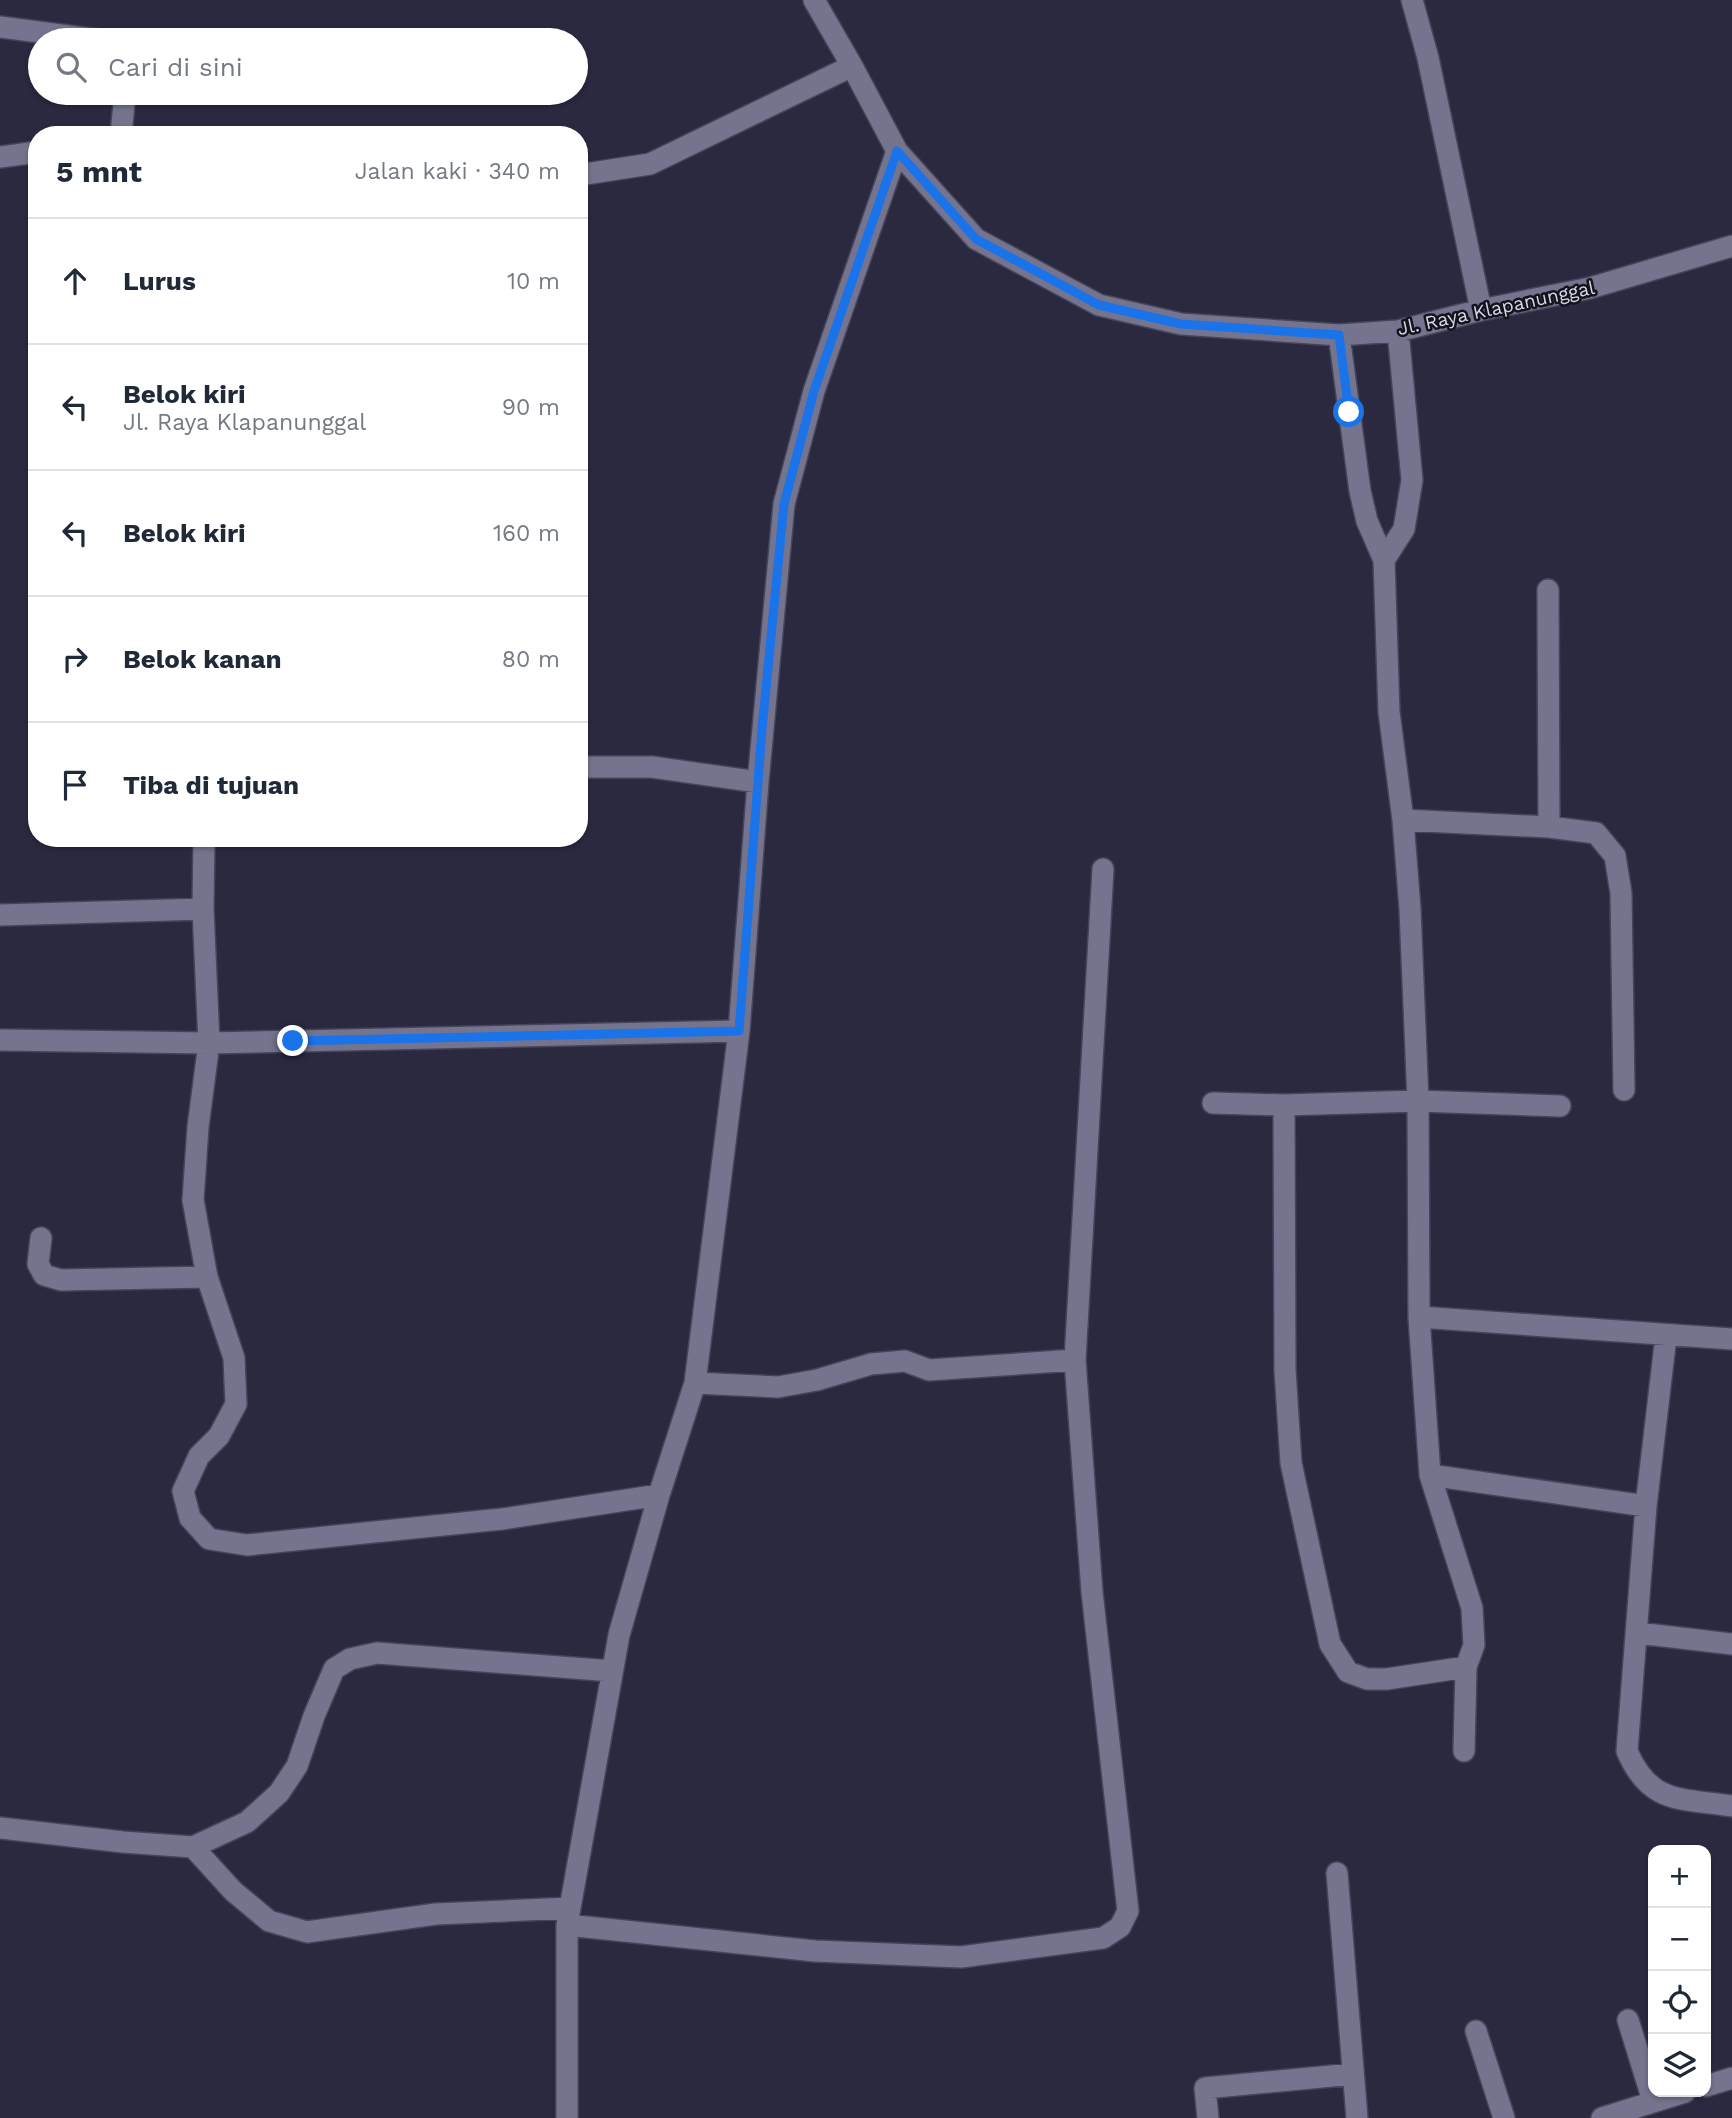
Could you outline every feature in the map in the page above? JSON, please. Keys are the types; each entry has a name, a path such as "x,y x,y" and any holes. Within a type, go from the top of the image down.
{"street":[{"name":"Jl. Raya Klapanunggal","path":"814,0 897,151 976,239 1099,305 1181,324 1339,335 1398,331 1480,310 1590,288 1732,246"},
{"path":"1412,0 1428,58 1480,310"},
{"path":"0,27 28,31"},
{"path":"588,174 650,164 852,66"},
{"path":"122,126 124,105"},
{"path":"567,2118 568,1916 619,1634 695,1383 739,1031 758,782 784,504 814,391 897,151"},
{"path":"0,157 28,153"},
{"path":"1384,560 1404,529 1412,480 1398,331"},
{"path":"1339,335 1360,491 1367,521 1384,560 1389,712 1403,820 1410,909 1418,1101 1419,1317 1430,1475 1472,1608 1474,1645 1466,1667 1464,1751"},
{"path":"1548,590 1549,827"},
{"path":"588,767 652,767 758,782"},
{"path":"1403,820 1549,827 1596,833 1615,856 1621,893 1624,1090"},
{"path":"205,847 203,909 209,1043 192,1200 207,1277 234,1358 236,1404 219,1436 199,1456 183,1491 190,1518 209,1539 247,1545 502,1519 659,1495"},
{"path":"193,1847 233,1891 269,1921 307,1932 436,1914 568,1916 815,1951 961,1957 1103,1938 1120,1927 1128,1911 1092,1592 1074,1360 1104,869"},
{"path":"0,915 203,909"},
{"path":"0,1040 209,1043 739,1031"},
{"path":"1213,1103 1284,1105 1418,1101 1560,1106"},
{"path":"1284,1105 1285,1370 1292,1463 1330,1644 1348,1672 1367,1679 1387,1679 1466,1667"},
{"path":"41,1238 38,1264 44,1275 61,1280 207,1277"},
{"path":"1419,1317 1732,1339"},
{"path":"1666,1336 1646,1506 1627,1751 1635,1769 1650,1787 1665,1796 1732,1806"},
{"path":"695,1383 778,1387 817,1380 872,1364 905,1361 929,1370 1074,1360"},
{"path":"1430,1475 1646,1506"},
{"path":"1638,1633 1732,1644"},
{"path":"0,1828 193,1847 247,1822 279,1793 297,1766 334,1669 350,1660 377,1653 612,1671"},
{"path":"1337,1873 1357,2118"},
{"path":"1628,2020 1653,2101"},
{"path":"1476,2031 1504,2118"},
{"path":"1208,2118 1205,2088 1353,2074"},
{"path":"1711,2084 1732,2078"},
{"path":"1602,2118 1667,2097"}],"route":[{"path":"293,1041 739,1031 773,597 784,504 814,391 897,151 976,239 1099,305 1181,324 1339,335 1349,412"}]}
